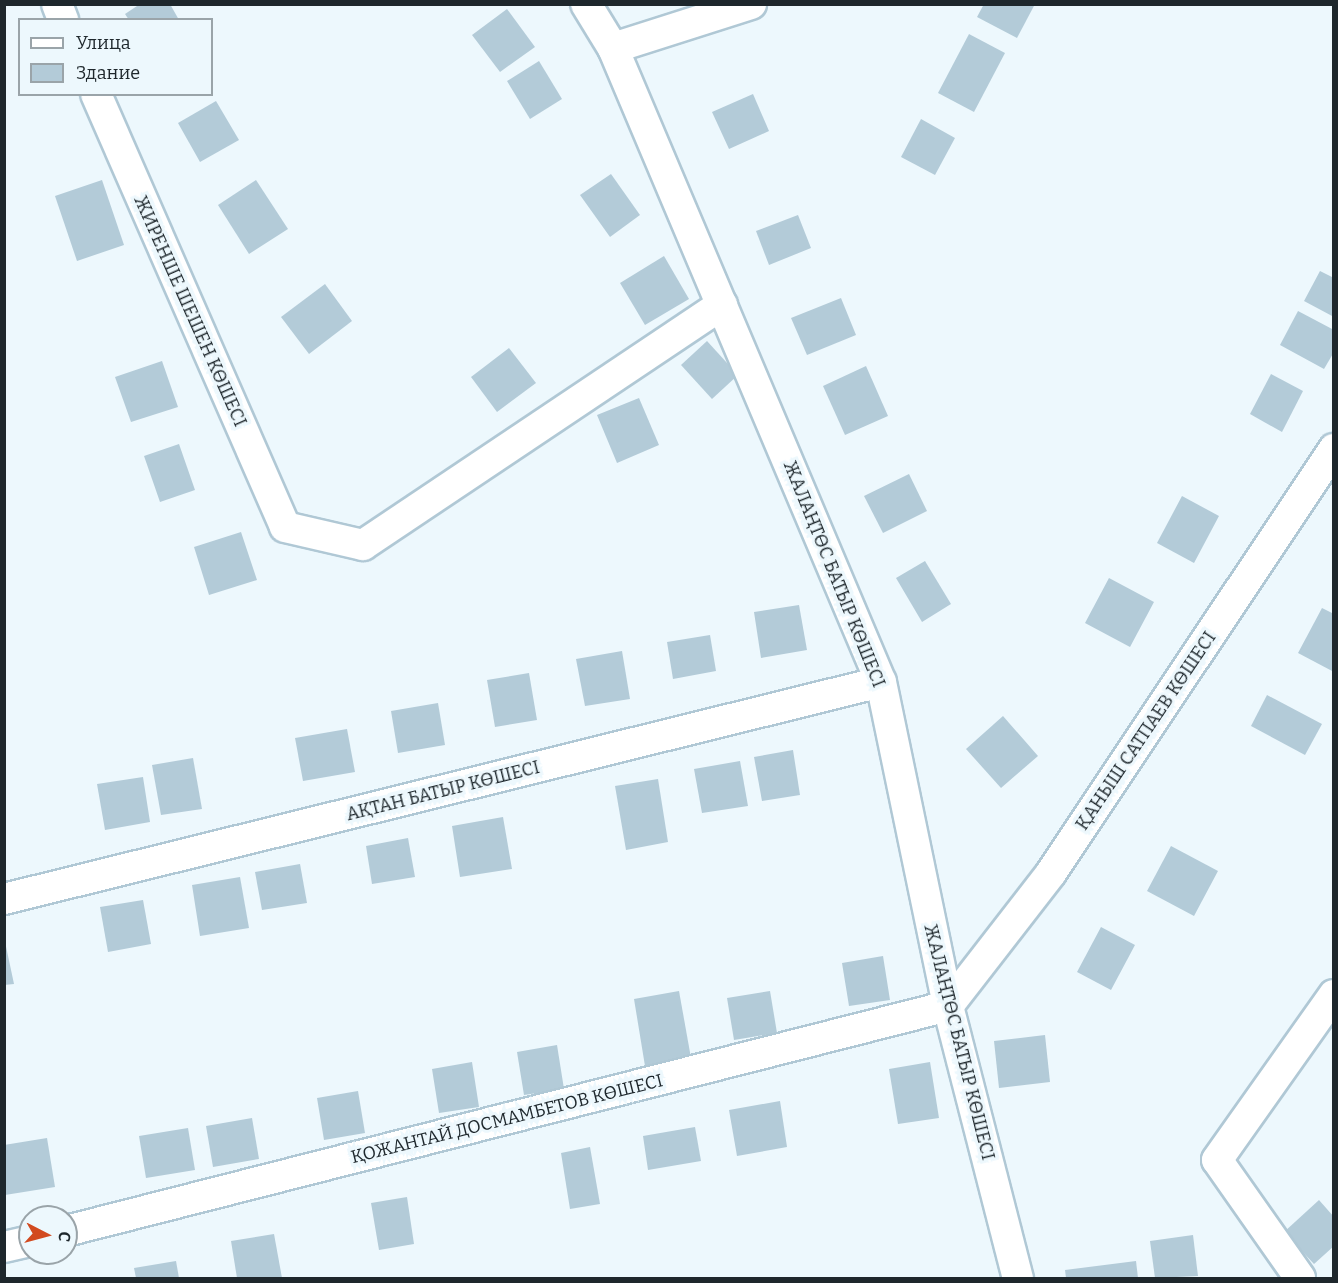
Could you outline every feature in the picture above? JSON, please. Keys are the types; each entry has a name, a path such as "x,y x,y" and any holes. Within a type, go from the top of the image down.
{"street":[{"name":"ЖАЛАҢТӨС БАТЫР КӨШЕСІ","path":"586,4 613,48 881,682 948,1006 1018,1278"},
{"path":"613,48 751,4"},
{"name":"ЖИРЕНШЕ ШЕШЕН КӨШЕСІ","path":"97,96 285,527 363,545 722,305"},
{"name":"ҚАНЫШ САТПАЕВ КӨШЕСІ","path":"948,1006 1052,873 1334,449"},
{"name":"АҚТАН БАТЫР КӨШЕСІ","path":"4,899 881,682"},
{"path":"1300,1278 1216,1160 1334,995"},
{"name":"ҚОЖАНТАЙ ДОСМАМБЕТОВ КӨШЕСІ","path":"78,1228 948,1006"}],"building":[{"path":"140,4 170,4 178,18 128,18 125,14"},
{"path":"984,4 1035,4 1017,38 977,17"},
{"path":"507,9 535,47 500,72 472,35"},
{"path":"969,34 1005,53 974,112 938,93"},
{"path":"539,61 562,99 530,119 507,81"},
{"path":"753,94 769,131 729,149 712,112"},
{"path":"216,101 239,140 200,162 178,123"},
{"path":"921,119 955,138 935,175 901,157"},
{"path":"611,174 640,215 610,237 580,195"},
{"path":"102,180 124,245 77,261 55,196"},
{"path":"256,180 288,229 249,254 218,205"},
{"path":"798,215 811,248 769,265 756,231"},
{"path":"664,256 689,299 645,325 620,283"},
{"path":"1320,271 1334,278 1334,317 1304,301"},
{"path":"325,284 352,321 309,354 281,317"},
{"path":"841,298 856,335 807,355 791,318"},
{"path":"1298,311 1334,330 1334,352 1324,369 1280,345"},
{"path":"707,341 738,375 712,399 681,365"},
{"path":"509,348 536,383 497,412 471,377"},
{"path":"162,361 178,407 131,422 115,377"},
{"path":"866,366 888,416 845,435 823,386"},
{"path":"1271,374 1303,391 1282,432 1250,414"},
{"path":"639,398 659,445 617,463 597,415"},
{"path":"179,444 195,490 160,502 144,456"},
{"path":"909,474 927,511 883,533 864,496"},
{"path":"1182,496 1219,516 1194,563 1157,543"},
{"path":"241,532 257,580 209,595 194,547"},
{"path":"925,561 951,604 922,622 896,578"},
{"path":"1109,578 1154,602 1130,647 1085,623"},
{"path":"799,605 807,650 761,658 754,612"},
{"path":"1322,608 1334,614 1334,672 1298,653"},
{"path":"710,635 716,671 673,679 667,642"},
{"path":"622,651 630,699 585,706 576,659"},
{"path":"529,673 537,720 495,727 487,680"},
{"path":"1267,695 1322,724 1305,755 1251,726"},
{"path":"438,703 445,745 398,753 391,711"},
{"path":"1003,716 1038,756 1001,788 966,749"},
{"path":"347,729 355,772 303,781 295,738"},
{"path":"793,750 800,795 762,801 754,757"},
{"path":"193,758 202,809 161,815 152,765"},
{"path":"740,761 748,806 702,813 694,769"},
{"path":"143,777 150,822 105,830 97,784"},
{"path":"658,779 668,842 626,850 615,786"},
{"path":"503,817 512,869 460,877 452,826"},
{"path":"408,838 415,877 372,884 366,846"},
{"path":"1171,846 1218,871 1194,916 1147,891"},
{"path":"300,864 307,903 262,910 255,872"},
{"path":"240,877 249,928 200,936 192,885"},
{"path":"143,900 151,944 108,952 100,907"},
{"path":"1101,927 1135,945 1111,990 1077,972"},
{"path":"4,937 14,984 4,985"},
{"path":"883,956 890,1000 849,1006 842,963"},
{"path":"679,991 691,1058 645,1066 634,999"},
{"path":"770,991 777,1033 734,1040 727,998"},
{"path":"1045,1035 1050,1082 999,1088 994,1041"},
{"path":"557,1045 564,1089 524,1095 517,1052"},
{"path":"472,1062 479,1107 439,1113 432,1069"},
{"path":"930,1062 939,1118 898,1124 889,1069"},
{"path":"358,1091 365,1133 324,1140 317,1098"},
{"path":"780,1101 787,1147 737,1156 729,1110"},
{"path":"252,1118 259,1159 213,1167 206,1126"},
{"path":"695,1127 701,1161 648,1170 643,1136"},
{"path":"188,1128 195,1170 146,1178 139,1136"},
{"path":"47,1138 55,1187 5,1195 4,1145"},
{"path":"590,1147 600,1204 570,1209 561,1153"},
{"path":"407,1197 414,1244 379,1250 371,1203"},
{"path":"1319,1200 1334,1217 1334,1246 1314,1264 1284,1232"},
{"path":"274,1234 282,1278 237,1278 231,1241"},
{"path":"1193,1235 1198,1276 1155,1278 1150,1241"},
{"path":"176,1261 179,1278 136,1278 134,1268"},
{"path":"1136,1261 1138,1278 1066,1278 1065,1270"}]}
